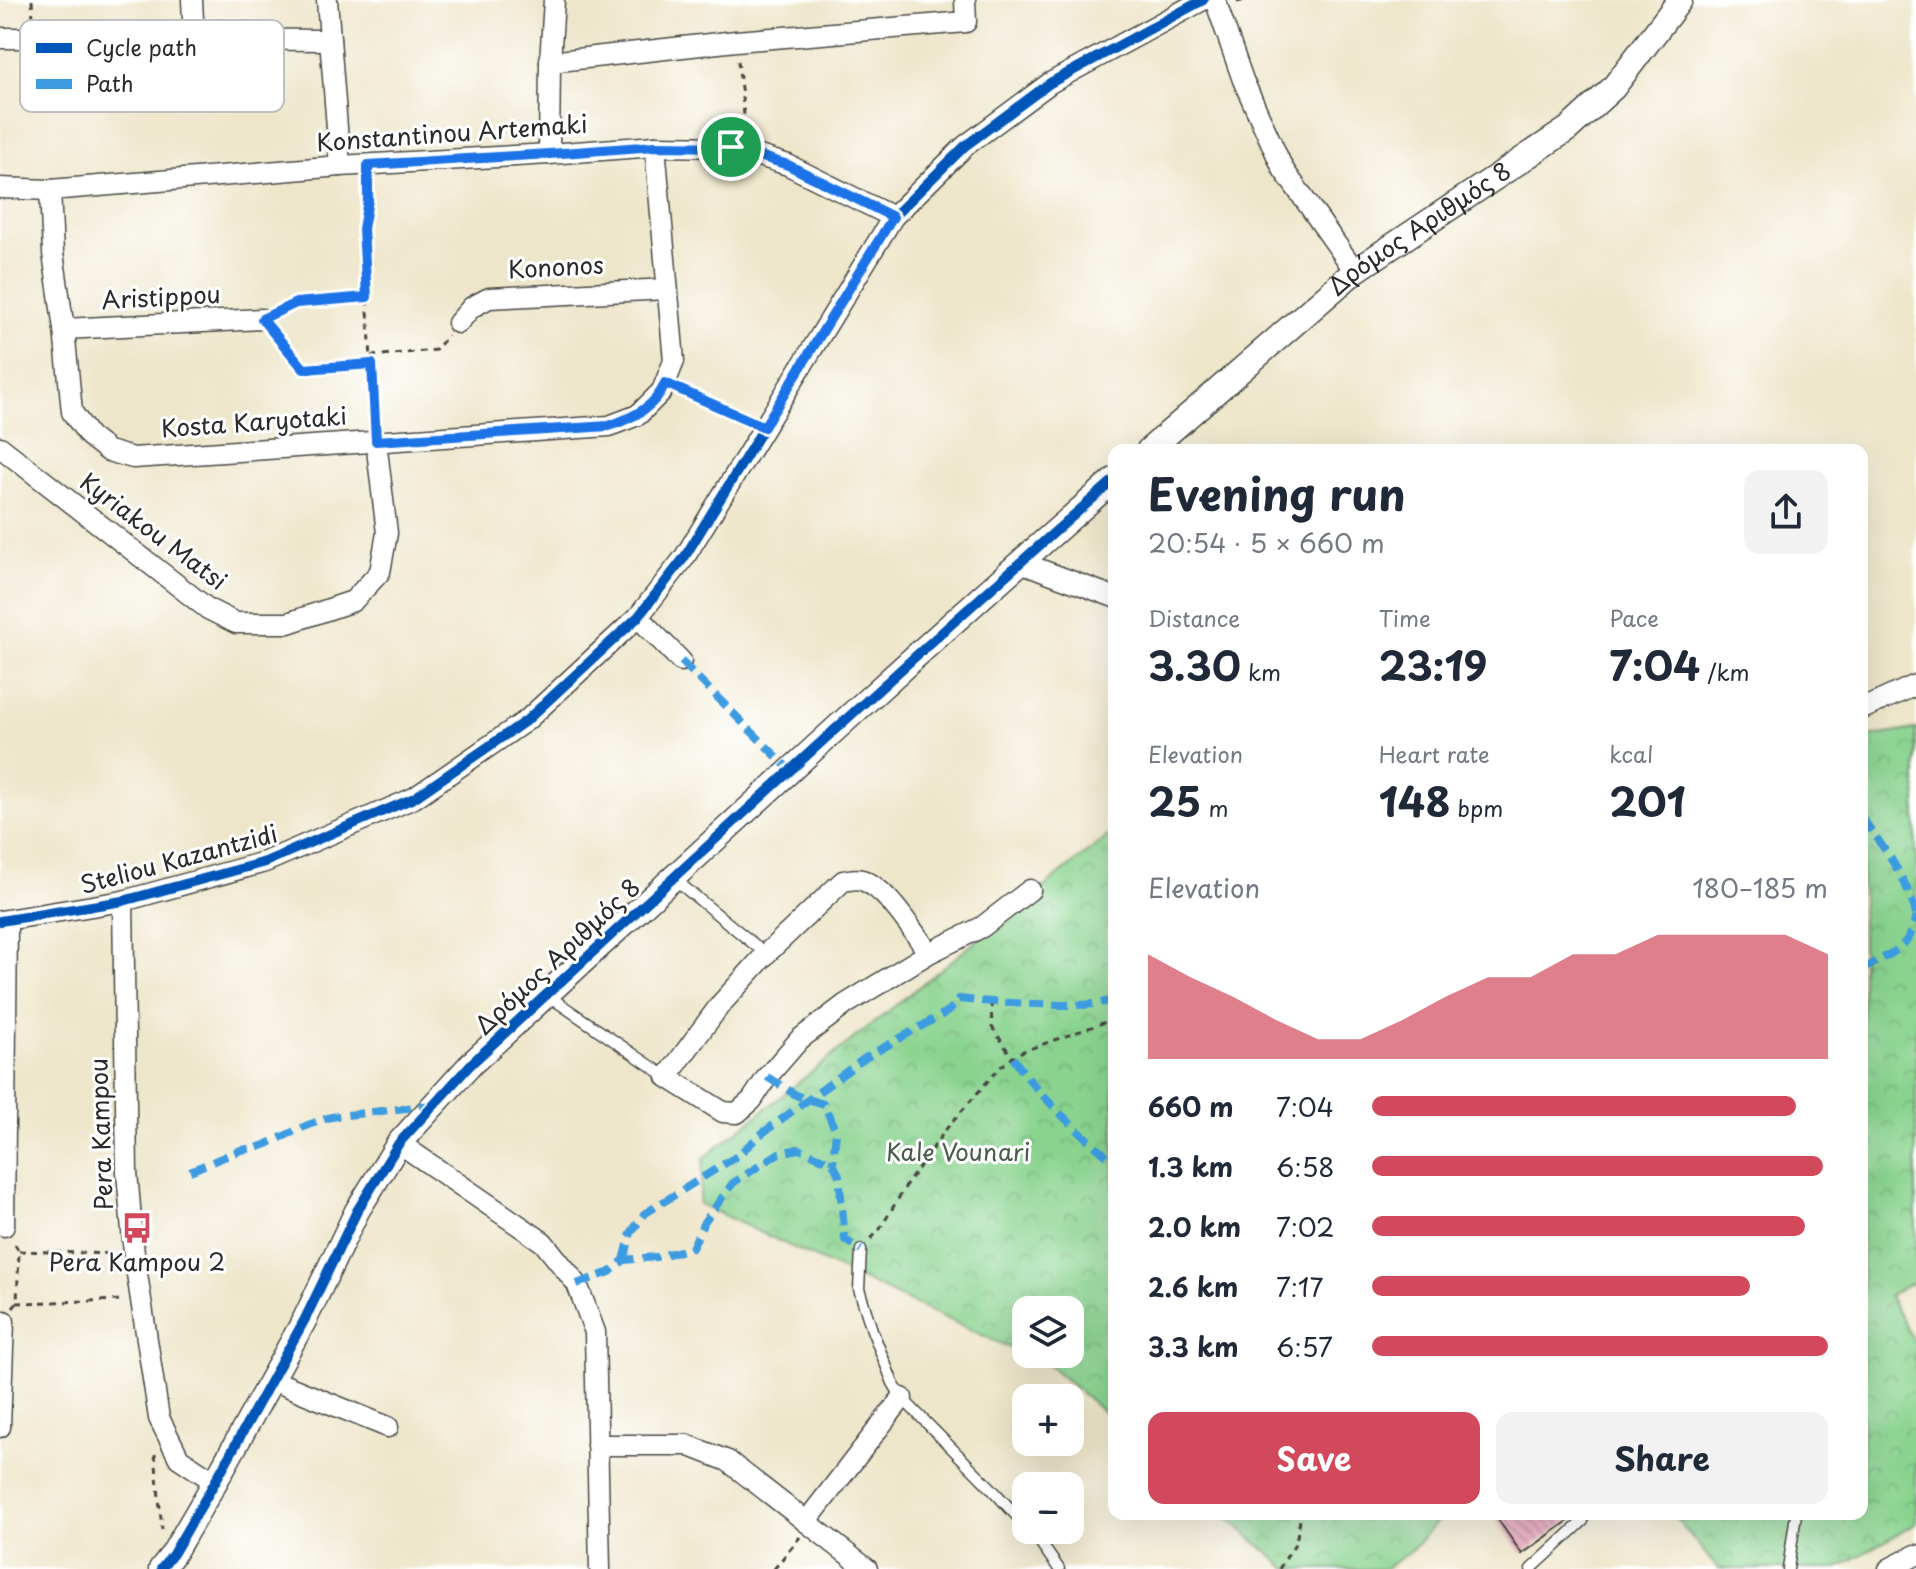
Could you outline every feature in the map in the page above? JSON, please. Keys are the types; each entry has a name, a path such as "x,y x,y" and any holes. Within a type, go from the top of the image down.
{"street":[{"path":"192,0 193,20"},
{"path":"327,0 340,166"},
{"path":"549,154 554,0"},
{"path":"550,62 736,41 966,22 965,0"},
{"name":"Steliou Kazantzidi","path":"4,921 123,901 265,862 414,798 527,720 638,617 684,558 893,217 965,146 1050,83 1203,0"},
{"path":"1215,0 1243,80 1283,169 1355,271"},
{"name":"Δρόμος Αριθμός 8","path":"1156,444 1355,271 1568,129 1613,88 1680,0"},
{"path":"0,38 20,38"},
{"path":"284,40 330,40"},
{"name":"Konstantinou Artemaki","path":"0,188 50,190 340,166 655,146 731,147 788,165 893,217"},
{"name":"Kosta Karyotaki","path":"50,190 53,253 72,412 89,436 108,451 133,458 609,426 638,415 662,391 674,361 655,146"},
{"name":"Kononos","path":"458,323 472,307 489,298 667,289"},
{"name":"Aristippou","path":"64,329 262,319"},
{"name":"Kyriakou Matsi","path":"0,447 208,609 236,623 288,623 353,601 380,572 387,533 376,441"},
{"name":"Δρόμος Αριθμός 8","path":"161,1569 173,1554 272,1380 357,1211 399,1143 472,1063 1108,485"},
{"path":"1020,562 1108,595"},
{"path":"638,617 681,661"},
{"path":"1868,706 1916,685"},
{"path":"929,953 887,898 871,884 858,879 843,881 766,954 720,1005 667,1077 723,1112 737,1113 752,1100 767,1077 800,1039 846,1004 929,953 982,927 1030,890"},
{"name":"Pera Kampou","path":"123,901 127,1172 134,1254 159,1418 179,1458 215,1482"},
{"path":"4,921 4,1226"},
{"path":"399,1143 543,1242 577,1284 595,1332 600,1569"},
{"path":"0,1427 4,1321"},
{"path":"272,1380 388,1427"},
{"path":"808,1523 902,1398"},
{"path":"597,1445 687,1445 728,1461 867,1569"},
{"path":"1889,1569 1916,1555"}],"lane":[{"path":"674,879 766,954"},
{"path":"547,995 667,1077"},
{"path":"861,1250 859,1289 893,1383 902,1398 1012,1511"},
{"path":"1788,1569 1795,1520"},
{"path":"1531,1569 1583,1521"},
{"path":"1040,1544 1059,1569"}],"path":[{"path":"736,41 748,152"},
{"path":"368,165 368,200 363,229 376,441"},
{"path":"367,297 296,303 262,319 304,369 372,364"},
{"path":"371,356 436,350 458,323"},
{"path":"665,383 764,427"},
{"path":"991,1002 992,1027 1013,1058"},
{"path":"861,1250 880,1229 947,1128 1000,1067 1021,1052 1108,1021"},
{"path":"4,1226 19,1251 17,1303 4,1321"},
{"path":"19,1251 134,1254"},
{"path":"17,1303 141,1300"},
{"path":"154,1442 162,1535"},
{"path":"1279,1569 1296,1542 1300,1520"},
{"path":"774,1569 808,1523"}],"green space":[{"path":"1916,729 1916,1281 1889,1296 1916,1345 1916,1524 1836,1569 1718,1569 1678,1520 1868,1520 1868,737"},
{"name":"Kale Vounari","path":"1108,836 1108,1416 1084,1395 1084,1384 1071,1384 1052,1368 1084,1368 1084,1296 1012,1296 1012,1349 699,1204 704,1158"},
{"path":"1230,1520 1439,1520 1412,1550 1384,1569 1287,1569"}],"building":[{"path":"1498,1520 1570,1520 1522,1554"}],"marked path":[{"path":"681,661 791,771"},
{"path":"1868,826 1901,875 1916,914"},
{"path":"1868,967 1899,949 1910,936 1916,916"},
{"path":"624,1260 631,1233 644,1214 737,1156 760,1135 865,1058 950,1010 959,999 1066,1005 1108,1001"},
{"path":"1013,1058 1034,1086 1108,1157"},
{"path":"767,1077 798,1096 824,1104 836,1132 833,1163"},
{"path":"190,1171 331,1117 432,1105"},
{"path":"577,1284 610,1272 624,1260 656,1257 692,1248 704,1222 733,1183 779,1153 799,1149 833,1163 839,1175 845,1240 861,1250"}],"cycle path":[{"path":"0,921 123,901 265,862 414,798 527,720 638,617 684,558 893,217 965,146 1050,83 1203,0"},
{"path":"161,1569 215,1482 305,1319 357,1211 399,1143 472,1063 871,697 1108,485"}],"place":[{"name":"Pera Kampou 2","path":"137,1228"}],"route":[{"path":"655,146 731,147 788,165 893,217 764,427 665,383 662,391 638,415 609,426 376,441 372,364 304,369 262,319 296,303 367,297 363,229 368,200 368,165 655,146"}]}
